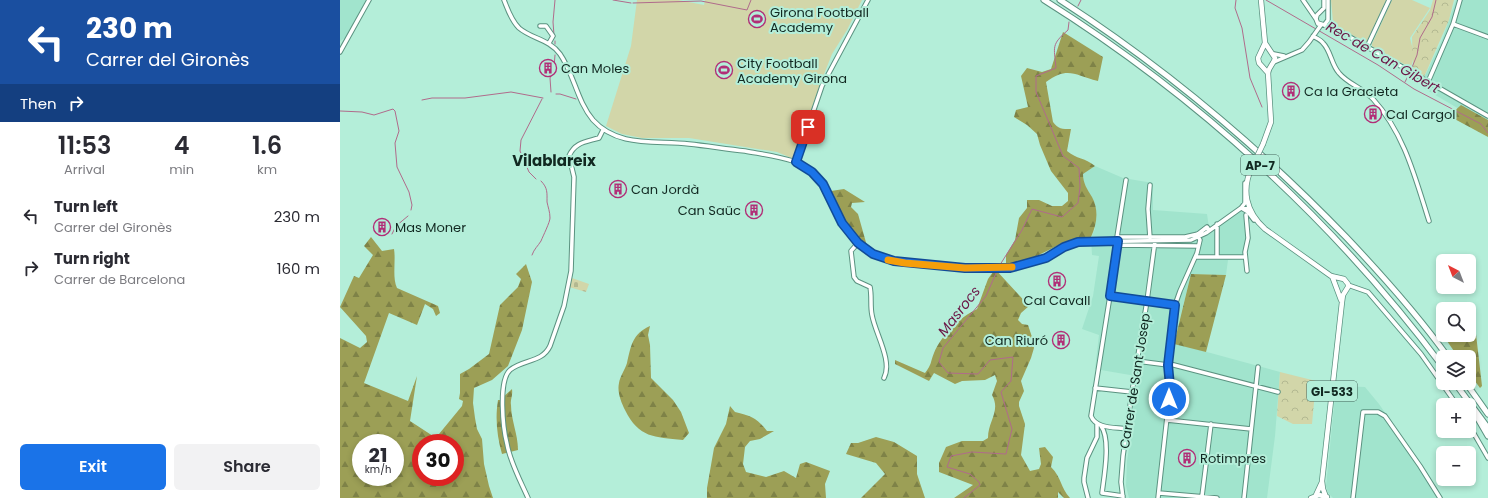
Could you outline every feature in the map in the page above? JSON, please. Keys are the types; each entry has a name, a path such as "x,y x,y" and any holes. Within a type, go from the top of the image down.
{"highway":[{"name":"AP-7","path":"1044,0 1107,42 1162,83 1212,123 1266,170 1364,269 1412,324 1436,357"},
{"name":"AP-7","path":"1060,0 1111,34 1173,80 1223,121 1273,166 1370,262 1442,350"},
{"path":"1471,390 1488,414"},
{"path":"1476,412 1488,428"},
{"path":"1476,414 1488,436"}],"main road":[{"path":"1261,0 1265,43 1258,58 1268,73"},
{"path":"1265,43 1272,53"},
{"path":"1262,51 1272,53"},
{"name":"GI-533","path":"1272,53 1272,64 1268,73 1271,122 1263,144 1247,177 1246,194 1249,208 1253,216 1271,233 1331,276 1345,280 1348,285 1344,291 1342,302 1322,481 1323,489 1327,497 1313,497 1322,481"},
{"path":"1262,65 1267,66 1272,64"},
{"name":"GI-533","path":"1251,169 1248,184 1249,197 1253,209 1262,225"},
{"name":"GI-533","path":"1331,276 1342,302"},
{"path":"1335,283 1340,279"},
{"path":"1337,290 1344,291"}],"street":[{"path":"340,50 369,0"},
{"path":"504,0 511,17 520,28 557,50 564,60 590,116 604,130 620,138 633,141 687,144 722,148 777,156 796,162 812,172 823,184 842,223 858,243 873,254 894,261 965,268 1010,268 1039,260 1068,245 1078,242 1198,237"},
{"path":"796,162 822,86 868,0"},
{"path":"1303,0 1321,24 1334,28 1488,116"},
{"path":"1316,19 1324,7 1324,0"},
{"path":"1272,64 1286,56 1302,50 1321,24 1328,19 1328,0"},
{"path":"1367,47 1389,0"},
{"path":"1428,82 1453,24 1460,0"},
{"path":"1321,13 1325,13 1334,28"},
{"path":"1453,24 1488,37"},
{"path":"540,26 546,26 553,36 549,44"},
{"path":"1314,35 1323,43 1340,74 1361,88 1380,107 1404,146 1429,221"},
{"path":"1272,53 1286,56"},
{"path":"528,498 507,445 502,390 508,372 513,368 543,356 548,352 564,306 571,271 574,177 569,156 575,146 599,138 604,130"},
{"path":"1150,185 1148,210 1150,239 1155,243 1183,241 1193,240 1203,234 1239,209 1245,203 1244,189 1247,177"},
{"path":"1088,498 1084,478 1087,458 1097,437 1096,424 1091,416 1126,180"},
{"path":"1239,209 1249,208"},
{"path":"1239,209 1243,209 1248,212 1256,223 1262,225"},
{"path":"1246,215 1248,238 1245,257 1248,271"},
{"path":"1217,224 1217,257"},
{"path":"1158,498 1170,386 1168,365 1175,305 1196,257 1198,237 1207,227 1209,230"},
{"path":"1193,240 1198,246"},
{"path":"1117,241 1198,246"},
{"path":"858,243 851,251 854,277 857,281 870,287 872,315 886,359 887,370 884,378"},
{"name":"Carrer de Sant Josep","path":"1123,497 1122,471 1127,429 1155,243"},
{"path":"1196,257 1245,257"},
{"path":"1348,285 1368,292 1421,354 1452,398"},
{"path":"1110,296 1175,305"},
{"path":"1137,361 1170,364 1278,392"},
{"path":"1244,498 1258,367"},
{"path":"1095,388 1132,392"},
{"path":"1353,498 1362,412 1378,412 1385,416 1420,466 1440,498"},
{"path":"1167,420 1251,429"},
{"path":"1096,424 1127,429"},
{"path":"1202,496 1211,424"},
{"path":"1101,426 1104,430 1106,443 1102,492 1123,497"},
{"path":"1476,437 1488,458"},
{"path":"1159,493 1217,498"}],"shaded area":[{"path":"340,0 366,0 345,38 340,41"},
{"path":"1456,0 1488,0 1488,126 1420,86 1442,40"},
{"path":"1095,166 1123,178 1153,183 1153,210 1207,214 1209,228 1237,208 1245,212 1249,241 1246,258 1228,260 1226,275 1191,274 1174,343 1280,372 1275,436 1267,498 1129,498 1126,486 1127,461 1133,420 1131,419 1136,376 1095,369 1099,335 1082,329 1093,296 1099,256 1092,255 1091,237 1095,229 1092,198 1083,182 1083,174"},
{"path":"1336,386 1365,387 1379,404 1443,498 1333,498 1328,493 1326,486"}],"green space":[{"name":"City Football Academy Girona","path":"637,0 678,0 704,5 705,0 862,0 847,30 832,54 794,159 777,152 689,138 642,138 622,134 606,126 631,46"},
{"path":"1331,0 1386,0 1367,41 1365,42 1336,26 1333,22"},
{"path":"1392,0 1412,0 1430,8 1410,38 1414,54 1411,68 1372,46"},
{"path":"1433,0 1454,0 1449,20 1424,77 1413,69 1412,37 1430,10"},
{"path":"1063,32 1103,57 1098,81 1077,74 1066,73 1060,74 1046,82 1053,122 1060,128 1071,129 1067,151 1095,166 1083,174 1083,177 1096,207 1095,227 1091,237 1068,241 1024,262 1006,264 1006,255 1015,240 1019,218 1027,208 1027,200 1039,200 1052,206 1062,206 1068,201 1068,193 1051,171 1037,134 1027,125 1014,117 1016,110 1028,107 1021,76 1027,68 1042,72 1051,69"},
{"path":"1461,105 1488,120 1488,137 1449,116"},
{"path":"844,189 865,202 852,203 851,207 858,214 867,246 850,228 831,191"},
{"path":"371,237 382,251 394,249 395,279 397,288 438,306 440,313 436,316 433,309 425,304 417,325 389,313 364,383 408,401 417,376 410,421 430,434 412,434 412,486 464,486 464,434 439,434 462,406 463,401 459,399 460,374 489,354 500,305 518,287 521,279 516,274 526,264 532,282 522,330 508,366 492,380 474,388 473,403 475,418 477,429 482,439 484,464 493,498 340,498 340,338 360,348 367,342 366,336 340,307 354,276 359,278 373,255 364,246"},
{"path":"995,269 1029,306 1021,313 1018,320 1022,324 1028,325 1034,348 1021,381 1024,391 1019,402 1019,406 1025,424 1021,455 1030,471 1039,469 1041,464 1039,448 1045,447 1053,457 1051,467 1055,471 1064,490 1070,498 1064,498 1058,492 1058,498 954,498 973,485 939,472 939,463 946,447 962,441 983,441 988,438 995,411 992,395 997,381 995,375 985,380 962,381 955,384 934,373 929,381 895,364 895,360 925,373 941,340 958,322 977,309 988,279"},
{"path":"1191,274 1226,275 1206,352 1174,344"},
{"path":"572,278 589,284 586,292 569,287"},
{"path":"650,326 648,335 650,345 651,378 673,400 681,412 689,433 683,440 656,437 642,431 630,419 620,397 620,380 626,366 633,341 639,333"},
{"path":"1476,334 1482,386 1480,388 1476,383 1476,350 1453,350 1448,342 1476,342"},
{"path":"1280,372 1316,381 1312,424 1293,424 1277,416"},
{"path":"512,389 511,411 518,450 502,454 497,427 498,400 500,400"},
{"path":"730,406 735,412 750,416 757,420 767,431 774,431 760,439 750,441 745,447 743,464 746,472 766,477 784,471 796,478 800,464 806,462 830,471 825,484 826,498 707,498 707,488 714,448 726,424"},
{"path":"876,437 894,442 917,456 917,474 925,498 861,498 885,474 876,463 846,454 851,443 858,443"}],"waterway":[{"path":"554,35 553,22 555,0"},
{"path":"613,0 631,3"},
{"path":"633,3 701,1 747,10 751,0"},
{"name":"Masrocs","path":"1078,6 1081,0"},
{"path":"1236,0 1235,8 1242,28 1250,78 1262,107"},
{"name":"Rec de Can Gibert","path":"1266,0 1378,65 1414,89 1481,124 1488,133"},
{"path":"1411,70 1417,55 1420,38 1432,17 1436,0"},
{"name":"Masrocs","path":"998,268 1022,230 1032,209 1062,217 1078,203 1080,187 1079,168 1063,156 1036,92 1036,76 1056,68 1055,46 1059,39 1068,30 1069,22"},
{"path":"551,92 550,78 554,67 555,55"},
{"path":"1405,82 1410,72"},
{"path":"422,100 432,98 465,98 511,92 543,98"},
{"path":"556,94 576,99"},
{"path":"536,179 529,172 520,151 521,140 542,99"},
{"path":"340,111 362,112 374,115 393,109 395,111 399,131 395,143 397,167 409,192 412,205 411,210"},
{"path":"532,255 541,241 550,218 547,202 547,191 541,181"},
{"path":"392,234 396,226 408,216"},
{"name":"Masrocs","path":"964,498 980,485 979,482 970,474 947,467 951,456 972,452 1006,454 1012,429 1001,392 1011,381 1013,357 990,360 978,374 948,373 939,362 943,348 986,296 997,271"}],"slow traffic":[{"path":"888,260 905,263 965,268 1012,267"}],"place":[{"name":"Girona Football Academy","path":"757,19"},
{"name":"Can Moles","path":"548,68"},
{"name":"City Football Academy Girona","path":"724,70"},
{"name":"Ca la Gracieta","path":"1291,91"},
{"name":"Cal Cargol","path":"1373,114"},
{"name":"Can Jordà","path":"618,189"},
{"name":"Can Saüc","path":"754,210"},
{"name":"Mas Moner","path":"382,227"},
{"name":"Cal Cavall","path":"1057,281"},
{"name":"Can Riuró","path":"1061,340"},
{"name":"Rotimpres","path":"1187,458"}],"district":[{"name":"Vilablareix","path":"554,160"}],"route":[{"path":"808,127 796,162 812,172 826,187 837,214 852,237 873,254 888,260 934,266 1010,268 1046,258 1068,245 1078,242 1118,241 1110,296 1175,305 1168,365 1170,386 1169,399"}]}
